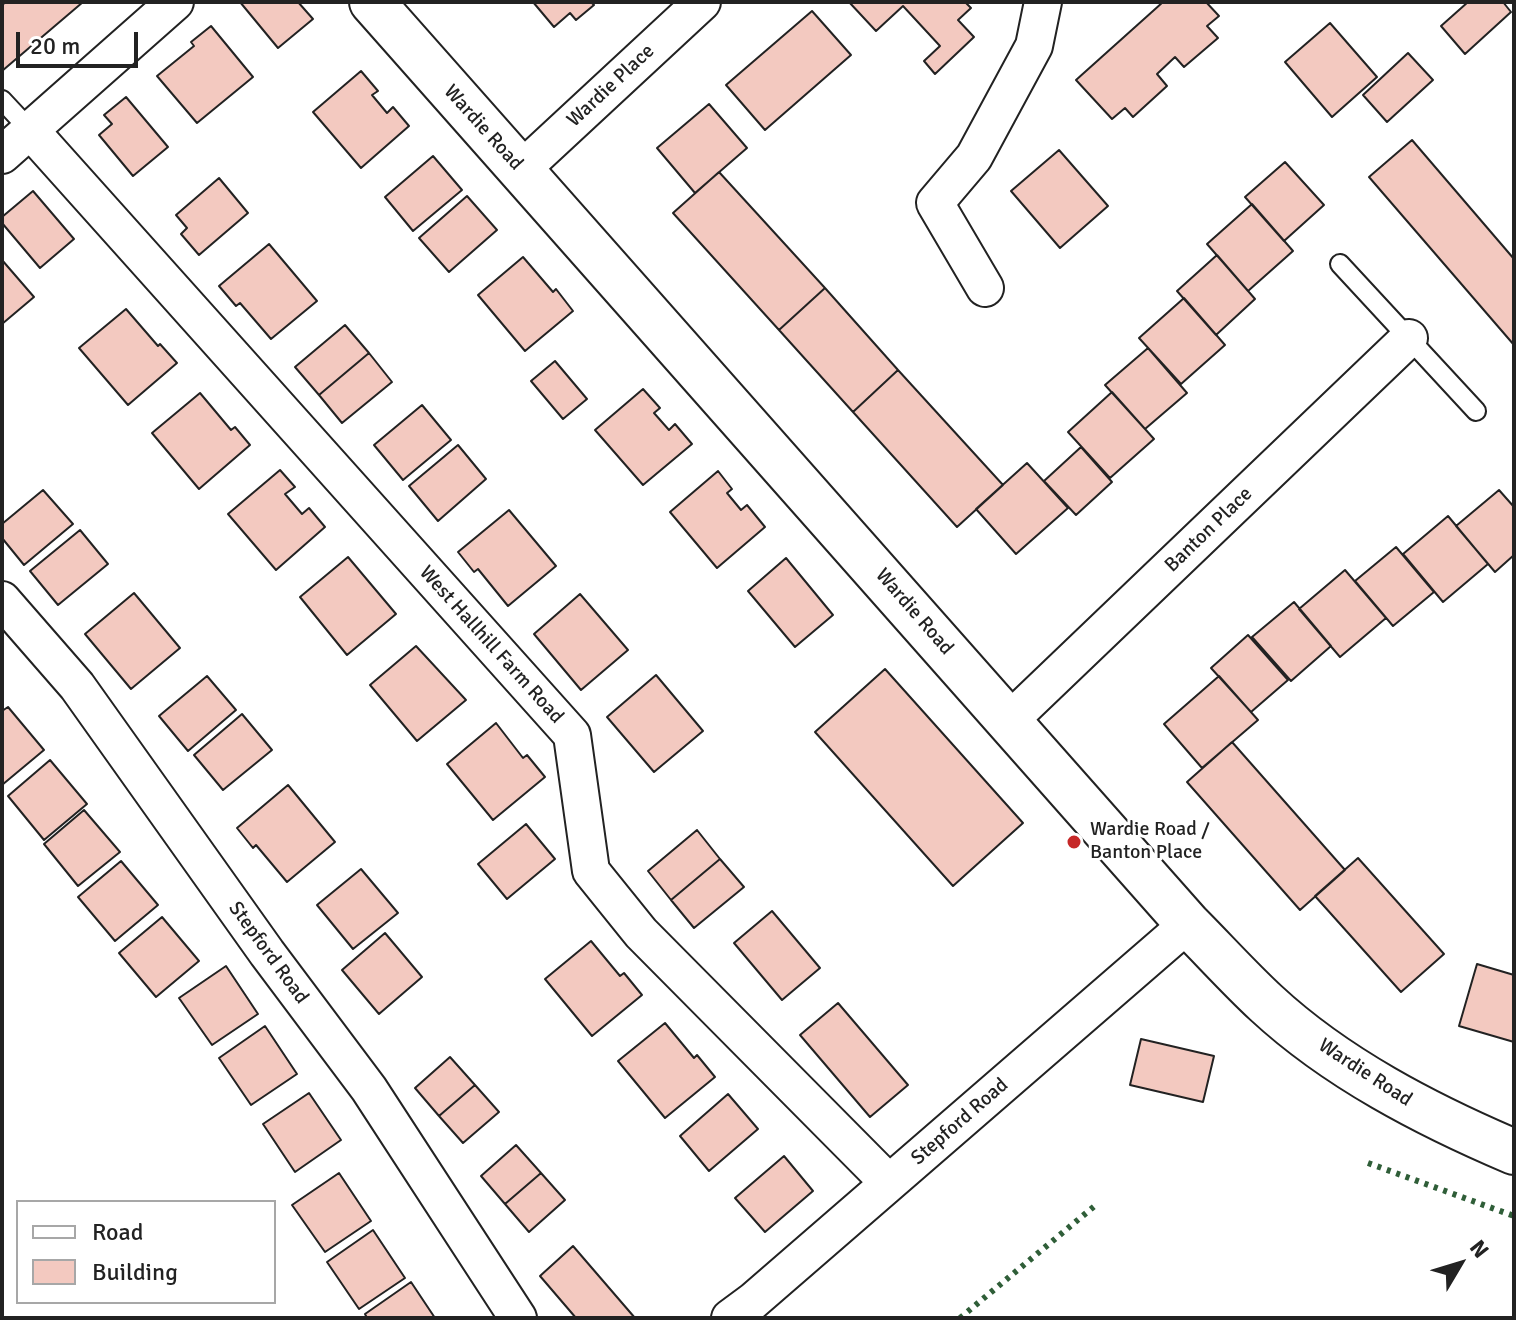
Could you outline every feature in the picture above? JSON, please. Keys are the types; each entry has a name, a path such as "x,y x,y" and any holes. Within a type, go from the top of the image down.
{"street":[{"path":"2,155 175,2"},
{"name":"Wardie Road","path":"372,2 1188,924 1268,1005 1389,1092 1444,1122 1514,1152"},
{"name":"Wardie Place","path":"521,170 702,2"},
{"path":"985,288 935,203 974,157 1012,88 1034,46 1043,2"},
{"name":"West Hallhill Farm Road","path":"30,130 572,735 591,871 641,933 889,1183"},
{"name":"Banton Place","path":"1009,721 1409,338"},
{"name":"Stepford Road","path":"2,600 77,686 267,953 369,1089 518,1318"},
{"name":"Stepford Road","path":"730,1318 1188,924"}],"lane":[{"path":"2,100 30,130"},
{"path":"1340,264 1476,411"}],"building":[{"path":"6,2 83,2 2,71 2,5"},
{"path":"240,2 298,2 313,19 278,48"},
{"path":"533,2 591,2 594,5 576,20 570,13 554,27"},
{"path":"849,2 965,2 971,8 958,20 974,37 935,74 924,61 940,46 903,6 876,31"},
{"path":"1163,2 1206,2 1219,16 1207,26 1218,38 1184,67 1175,57 1157,74 1167,86 1133,117 1125,108 1112,119 1076,80"},
{"path":"1468,2 1503,2 1511,12 1465,54 1441,26"},
{"path":"812,11 851,55 765,130 726,85"},
{"path":"1330,23 1377,77 1332,117 1285,62"},
{"path":"211,26 253,77 197,123 157,76 194,46 191,42"},
{"path":"1408,53 1433,80 1387,122 1363,95"},
{"path":"361,71 378,91 372,95 387,113 393,107 409,126 361,168 313,112"},
{"path":"126,97 168,147 133,176 99,135 112,124 104,115"},
{"path":"709,104 747,148 695,193 657,148"},
{"path":"1412,140 1514,259 1514,345 1369,177"},
{"path":"1059,150 1108,206 1060,248 1011,191"},
{"path":"433,156 462,190 413,231 385,197"},
{"path":"1285,162 1324,205 1284,241 1245,197"},
{"path":"719,172 825,288 779,330 673,213"},
{"path":"219,178 248,213 199,255 181,234 187,228 176,215"},
{"path":"33,191 74,239 40,268 2,223 2,217"},
{"path":"467,196 497,230 449,272 419,238"},
{"path":"1252,204 1293,251 1248,291 1207,244"},
{"path":"269,244 317,301 271,339 240,303 236,306 219,286"},
{"path":"1217,255 1255,299 1216,335 1177,291"},
{"path":"523,257 553,292 556,289 573,311 525,351 478,295"},
{"path":"2,260 34,297 2,324"},
{"path":"825,288 898,370 853,412 779,330"},
{"path":"1184,298 1225,345 1181,384 1139,338"},
{"path":"126,309 177,363 128,405 79,348"},
{"path":"345,325 369,353 319,395 295,367"},
{"path":"1148,348 1187,393 1145,429 1105,385"},
{"path":"369,353 392,382 342,423 319,395"},
{"path":"555,361 587,399 563,419 531,381"},
{"path":"898,370 1003,485 957,527 853,412"},
{"path":"643,389 660,408 654,413 669,430 675,424 692,444 643,485 595,430"},
{"path":"1112,392 1154,439 1110,478 1068,432"},
{"path":"200,393 231,430 235,427 250,445 199,489 152,433"},
{"path":"422,405 451,440 403,480 374,445"},
{"path":"458,445 486,479 438,521 409,486"},
{"path":"1081,447 1112,482 1076,515 1044,481"},
{"path":"1027,463 1068,508 1016,554 976,509"},
{"path":"280,470 295,487 285,494 302,514 309,508 325,527 276,570 228,514"},
{"path":"718,471 732,489 727,493 741,510 747,505 765,527 717,568 670,512"},
{"path":"43,490 73,524 24,565 2,538 2,524"},
{"path":"1499,490 1514,507 1514,555 1495,572 1456,526"},
{"path":"509,510 556,566 508,606 478,569 474,572 458,552"},
{"path":"1448,516 1488,564 1443,602 1403,554"},
{"path":"80,530 108,564 58,605 30,571"},
{"path":"1396,547 1434,592 1393,626 1355,581"},
{"path":"348,557 396,614 347,655 300,597"},
{"path":"786,558 833,615 795,647 748,591"},
{"path":"1345,570 1386,618 1340,657 1299,609"},
{"path":"134,593 180,648 131,689 85,634"},
{"path":"580,594 628,650 581,690 534,634"},
{"path":"1294,602 1331,646 1291,681 1252,637"},
{"path":"1248,635 1288,680 1251,712 1211,668"},
{"path":"416,646 466,700 417,741 370,685"},
{"path":"885,669 1023,823 953,886 815,732"},
{"path":"656,675 703,731 654,772 607,717"},
{"path":"207,676 236,710 188,751 159,716"},
{"path":"1219,676 1258,720 1202,768 1164,724"},
{"path":"8,707 44,750 2,785 2,711"},
{"path":"242,714 272,750 223,790 194,755"},
{"path":"496,723 523,758 527,755 545,777 493,820 447,764"},
{"path":"1232,742 1345,870 1300,910 1187,782"},
{"path":"50,760 87,804 44,840 8,796"},
{"path":"288,785 335,842 287,882 237,828"},
{"path":"84,810 120,852 78,886 44,844"},
{"path":"526,824 555,859 507,899 478,864"},
{"path":"697,830 720,859 671,900 648,871"},
{"path":"1358,858 1444,954 1401,992 1315,896"},
{"path":"720,859 744,887 694,928 671,900"},
{"path":"121,861 158,905 115,941 78,897"},
{"path":"361,869 398,913 353,949 317,905"},
{"path":"772,911 820,968 782,1000 734,943"},
{"path":"162,917 199,961 156,997 119,953"},
{"path":"385,933 422,977 379,1014 342,970"},
{"path":"591,941 620,976 624,973 642,995 592,1036 545,979"},
{"path":"1477,964 1514,975 1514,1042 1459,1026"},
{"path":"226,966 258,1014 212,1045 179,998"},
{"path":"838,1003 908,1085 870,1117 800,1035"},
{"path":"665,1023 694,1058 697,1055 715,1077 665,1118 618,1061"},
{"path":"265,1026 297,1074 251,1105 219,1058"},
{"path":"1141,1039 1214,1056 1203,1102 1130,1085"},
{"path":"450,1057 475,1085 439,1116 415,1088"},
{"path":"475,1085 499,1112 463,1143 439,1116"},
{"path":"309,1093 341,1140 295,1172 263,1124"},
{"path":"728,1094 758,1129 709,1171 680,1136"},
{"path":"516,1145 541,1173 505,1204 481,1176"},
{"path":"784,1156 813,1191 765,1232 735,1198"},
{"path":"339,1173 371,1221 325,1252 292,1205"},
{"path":"541,1173 565,1200 529,1232 505,1204"},
{"path":"373,1230 405,1278 359,1309 327,1262"},
{"path":"573,1246 635,1318 576,1318 540,1276"},
{"path":"411,1282 435,1318 367,1318 365,1314"}],"hedge":[{"path":"1368,1163 1514,1216"},
{"path":"960,1318 1097,1204"}],"place":[{"name":"Wardie Road / Banton Place","path":"1074,842"}]}
